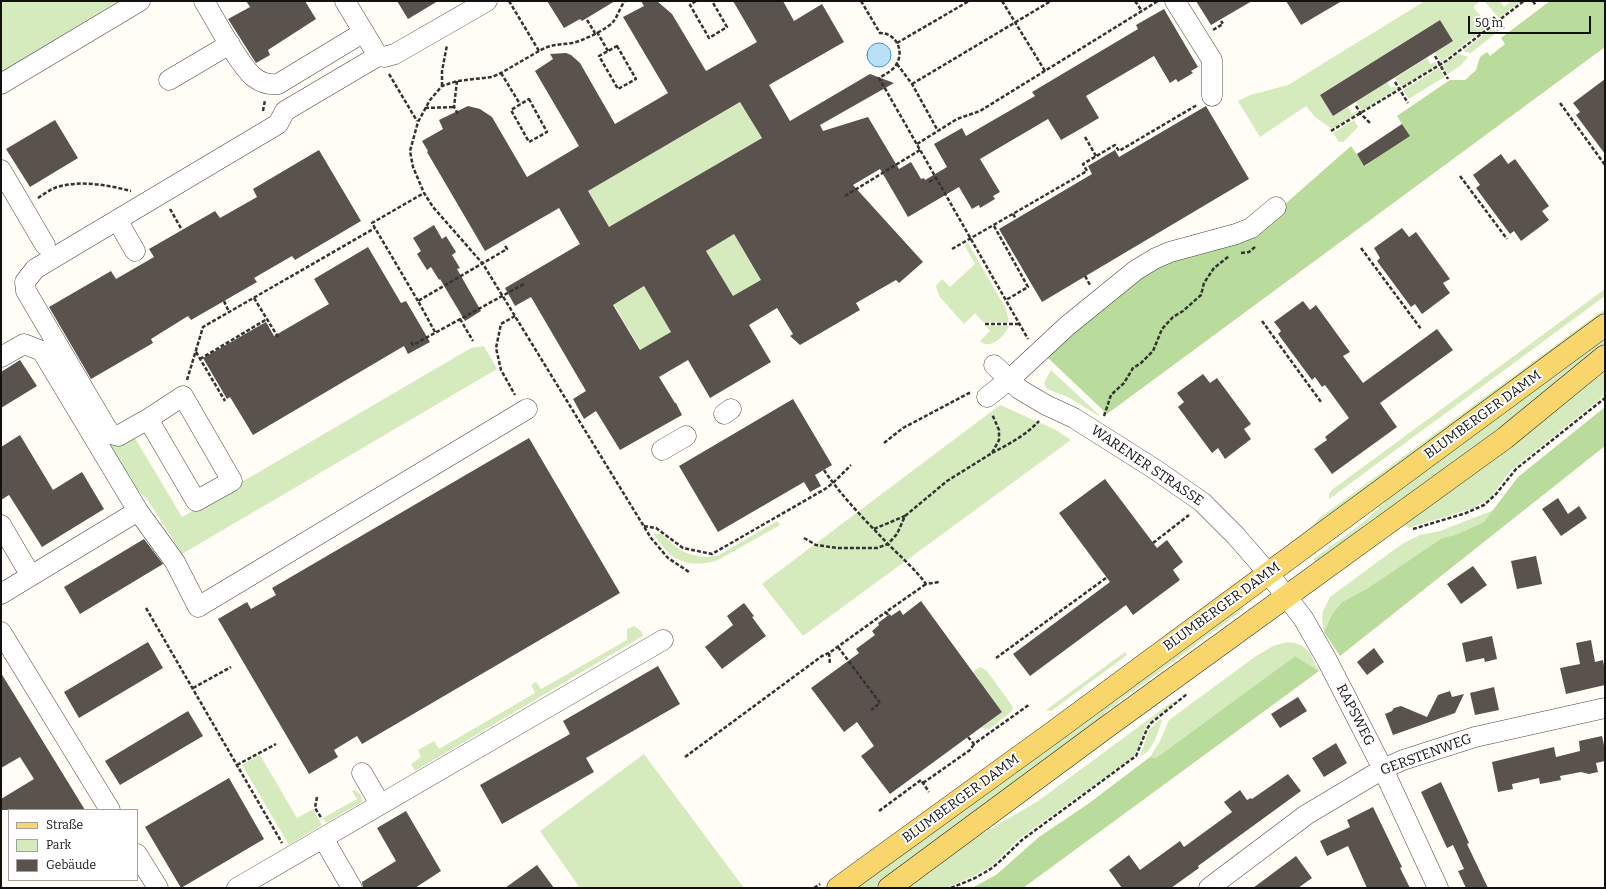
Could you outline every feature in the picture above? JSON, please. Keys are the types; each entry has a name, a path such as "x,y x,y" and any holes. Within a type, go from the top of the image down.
{"main road":[{"name":"BLUMBERGER DAMM","path":"838,888 1052,734 1605,325"},
{"name":"BLUMBERGER DAMM","path":"889,888 1505,438 1605,356"}],"street":[{"path":"1,84 140,1"},
{"path":"204,1 249,72 269,85 278,84 364,32"},
{"path":"345,1 378,56"},
{"path":"148,419 196,501 232,481 183,396 148,419 118,436 111,434 26,291 25,282 35,269 278,124 285,111 378,56 384,57 395,54 487,1"},
{"path":"1175,1 1212,60 1212,96"},
{"path":"169,80 230,44"},
{"path":"1,170 45,245"},
{"path":"983,399 1009,380 1039,354 1067,326 1136,270 1156,258 1170,252 1236,234 1251,228 1276,206"},
{"path":"117,220 135,251"},
{"path":"1,357 24,344 42,351 138,511 175,562 198,607 525,410"},
{"name":"WARENER STRASSE","path":"994,365 1019,389 1080,422 1156,470 1202,502 1236,536 1268,573"},
{"path":"662,450 686,436"},
{"path":"1,594 138,511"},
{"path":"1,525 31,576"},
{"name":"RAPSWEG","path":"1268,573 1303,618 1316,642 1383,769 1438,888"},
{"path":"1,632 109,809"},
{"path":"237,888 663,640"},
{"name":"GERSTENWEG","path":"1209,888 1306,815 1383,769 1403,760 1475,737 1605,708"},
{"path":"362,773 380,804"},
{"path":"326,836 352,888"},
{"path":"138,856 158,888"}],"path":[{"path":"509,1 539,51"},
{"path":"624,1 621,10 612,23 585,38 573,43 549,45 502,73 492,77 457,81 442,86 430,100 418,122 410,151 413,167 424,193 447,224 483,264 651,538 668,558 689,572"},
{"path":"696,1 690,5 709,38 727,27 712,1"},
{"path":"861,1 880,32 889,35 897,43 900,54 897,64 889,73 879,78 1033,348 1039,354"},
{"path":"897,43 969,1"},
{"path":"1002,1 1045,71"},
{"path":"912,84 1051,1"},
{"path":"1135,1 1142,11"},
{"path":"916,144 957,120 980,111 1158,1"},
{"path":"1331,131 1400,90 1451,57 1524,1"},
{"path":"1533,1 1536,6"},
{"path":"1493,17 1506,30"},
{"path":"587,20 608,51"},
{"path":"442,27 448,40 442,71 442,86"},
{"path":"617,46 636,79 618,89 599,56 608,51 617,46"},
{"path":"378,56 418,122"},
{"path":"1435,56 1448,79"},
{"path":"897,64 912,84 938,131"},
{"path":"249,72 265,100 262,116"},
{"path":"502,73 520,104"},
{"path":"457,81 454,107 458,114"},
{"path":"1395,82 1408,103"},
{"path":"952,249 1089,170 1083,164 1096,156 1115,145 1119,151 1212,96"},
{"path":"529,99 547,132 529,142 511,110 520,104 529,99"},
{"path":"1560,103 1605,165"},
{"path":"1356,106 1370,124"},
{"path":"425,108 454,107"},
{"path":"1085,137 1096,156"},
{"path":"845,196 920,150"},
{"path":"1460,176 1507,239"},
{"path":"929,182 935,178"},
{"path":"23,207 56,187 76,183 106,184 135,192"},
{"path":"424,193 372,223 435,332"},
{"path":"1013,214 1016,219"},
{"path":"994,226 1028,287 1006,300"},
{"path":"183,396 191,391 187,382 203,327 375,228"},
{"path":"1104,416 1111,395 1124,383 1133,368 1141,363 1153,351 1162,329 1173,317 1183,311 1201,295 1204,283 1214,268 1228,256 1250,252 1255,247 1258,240"},
{"path":"418,301 507,249 504,244"},
{"path":"1361,248 1421,329"},
{"path":"411,342 413,345 524,284"},
{"path":"254,298 278,337"},
{"path":"224,301 229,312"},
{"path":"515,316 501,324 496,348 501,370 525,410"},
{"path":"200,359 268,319"},
{"path":"460,319 473,340"},
{"path":"1262,321 1321,402"},
{"path":"984,324 1020,324"},
{"path":"196,351 224,401"},
{"path":"1410,530 1466,513 1484,505 1496,494 1516,469 1605,398"},
{"path":"884,443 903,428 983,399 994,417 999,430 999,440 992,453"},
{"path":"874,529 906,516 947,481 1014,441 1030,430 1041,418"},
{"path":"644,526 656,528 683,548 712,554 833,483 851,465"},
{"path":"824,470 833,483 874,529 917,572 926,584"},
{"path":"1153,543 1189,515"},
{"path":"804,538 816,545 838,548 877,548 888,544 897,534 906,516"},
{"path":"996,658 1106,578"},
{"path":"685,757 822,656 887,614 926,584 939,582"},
{"path":"146,608 290,856"},
{"path":"838,646 880,703 871,710"},
{"path":"828,653 830,664"},
{"path":"193,688 231,667"},
{"path":"951,888 976,878 997,864 1022,840 1136,756 1151,723 1188,693"},
{"path":"923,783 970,750 974,744 1030,704"},
{"path":"968,737 974,744"},
{"path":"237,765 276,744"},
{"path":"879,811 921,780 930,792"},
{"path":"317,797 315,808 326,836"}],"green space":[{"path":"1,1 128,1 1,77"},
{"path":"1425,1 1480,1 1473,7 1485,21 1489,18 1493,22 1441,62 1435,52 1453,41 1440,20 1320,95 1333,116 1348,107 1352,114 1357,111 1359,113 1332,129 1315,117 1306,106 1260,137 1238,101 1250,95 1288,85"},
{"path":"1484,1 1500,1 1504,7 1511,1 1521,1 1499,18"},
{"path":"1550,1 1605,1 1605,47 1107,414 1047,357 1140,273 1284,205 1351,146 1365,166 1409,135 1397,116 1450,80 1465,80 1476,70 1480,57 1487,52 1490,56 1505,44 1501,38"},
{"path":"1497,24 1501,29 1471,53 1463,51"},
{"path":"1458,54 1468,57 1460,66 1448,74 1442,66"},
{"path":"1427,58 1430,64 1435,62 1437,65 1401,87 1395,78"},
{"path":"1439,68 1444,77 1409,99 1403,90"},
{"path":"1387,82 1391,88 1395,86 1397,89 1362,111 1356,102"},
{"path":"744,100 759,134 765,136 605,230 584,193"},
{"path":"1354,120 1358,127 1343,142 1339,142 1333,133"},
{"path":"734,234 765,287 737,303 706,251"},
{"path":"968,243 1006,309 1009,322 983,322 975,313 964,324 939,296 936,286 942,279 950,287 975,264 965,246"},
{"path":"644,286 675,339 645,357 612,302 616,303"},
{"path":"1605,289 1605,296 1329,499 1329,494 1333,489"},
{"path":"1605,309 1605,314 1312,530 1311,528 1318,519"},
{"path":"986,326 1009,326 1001,338 997,341 984,344 980,341 990,331"},
{"path":"1605,336 1605,345 1480,444 1318,564 1313,559 1368,519 1396,489"},
{"path":"484,346 497,369 182,554 147,499 134,487 110,446 132,433 182,517 471,348"},
{"path":"1605,368 1605,395 1510,471 1491,497 1471,509 1408,528 1405,524"},
{"path":"1051,370 1099,416 1068,397 1047,389 1044,383"},
{"path":"1000,405 1056,430 1071,440 803,636 762,584"},
{"path":"1605,407 1605,446 1340,656 1324,632 1332,614 1342,602 1368,588 1442,538 1455,535 1484,522 1518,477"},
{"path":"1494,510 1484,522 1455,535 1442,538 1368,588 1342,602 1332,614 1324,632 1322,619 1323,611 1330,597 1402,544 1420,535 1440,531"},
{"path":"777,521 780,525 718,560 708,563 689,563 673,556 666,550 654,534 662,534 683,551 698,556 709,557 719,555"},
{"path":"1240,604 1244,609 1108,710 1093,726 1078,738 874,888 853,888"},
{"path":"634,626 641,631 643,636 415,771 411,764 421,757 418,750 434,741 439,749 535,693 531,685 536,682 541,689 627,640 627,629"},
{"path":"1287,642 1300,645 1308,650 1319,671 1295,656 1156,758 1150,757 1160,741 1169,720 1256,656 1273,646"},
{"path":"1125,652 1127,655 1051,711 1046,710"},
{"path":"1295,656 1319,671 1023,888 972,888 996,875 1039,837 1088,804 1150,757 1156,758"},
{"path":"980,667 987,671 1013,707 1011,712 989,729 981,728 1002,712 973,672"},
{"path":"1172,702 1173,704 1147,724 1133,757 1020,838 991,866 974,876 946,888 907,888 967,843 1038,801"},
{"path":"1160,719 1162,720 1152,746 1145,754 1140,756 1149,730"},
{"path":"644,754 744,888 580,888 540,831"},
{"path":"260,755 297,818 313,809 322,825 289,845 242,765"},
{"path":"355,790 361,795 362,802 326,823 323,818 357,799 352,791"}],"water":[{"path":"879,43 888,46 891,55 888,64 879,67 870,64 867,55 870,46"}],"building":[{"path":"246,1 305,1 316,19 268,50 270,55 256,63 228,19 250,7"},
{"path":"397,1 438,1 408,19"},
{"path":"547,1 615,1 582,21 580,19 564,28"},
{"path":"641,1 657,1 672,14 706,71 757,42 733,1 783,1 794,21 822,4 844,42 769,85 790,121 870,74 894,83 820,125 823,131 868,117 899,169 911,162 921,179 924,178 925,180 947,167 934,144 962,128 966,136 1035,96 1032,92 1138,29 1136,25 1164,9 1198,67 1191,71 1193,73 1178,82 1176,79 1170,83 1154,56 1086,96 1099,118 1061,140 1048,119 980,159 1000,192 993,196 995,199 980,208 979,205 972,209 959,187 908,217 880,169 853,185 923,262 899,283 896,280 856,303 860,310 800,345 790,336 793,334 777,308 749,325 771,362 710,398 688,360 659,377 682,415 620,450 596,411 584,419 573,399 586,391 531,297 515,306 505,288 580,244 559,208 485,251 422,141 443,129 439,120 468,106 480,109 492,117 527,177 579,146 535,71 553,59 550,54 566,53 571,55 580,63 615,124 668,93 623,17 644,6","holes":["740,102 762,138 609,227 588,191","734,234 761,280 733,296 706,251","644,286 671,332 640,350 613,305"]},
{"path":"1196,1 1252,1 1211,25"},
{"path":"1286,1 1342,1 1301,25"},
{"path":"1440,20 1453,41 1333,116 1320,95"},
{"path":"1605,79 1605,154 1576,115 1580,112 1573,103"},
{"path":"1206,106 1249,179 1042,302 999,229 1092,174 1088,166 1115,150 1119,157"},
{"path":"55,120 78,158 30,187 6,149"},
{"path":"1402,124 1410,136 1364,166 1357,154"},
{"path":"319,150 361,221 295,260 292,256 254,278 257,282 191,320 188,316 151,339 153,343 91,379 49,307 111,271 116,279 154,257 149,249 215,211 220,218 257,197 253,189"},
{"path":"1501,154 1508,164 1515,159 1549,206 1542,211 1549,220 1521,241 1514,231 1510,234 1476,188 1480,185 1473,175"},
{"path":"434,225 442,239 446,236 456,252 452,255 460,268 457,269 481,311 465,321 440,279 439,280 431,267 427,270 417,254 421,251 413,238"},
{"path":"1402,228 1409,237 1416,232 1450,279 1443,283 1450,293 1422,314 1415,304 1411,307 1377,261 1380,258 1374,248"},
{"path":"368,247 401,303 406,301 430,342 408,354 404,346 253,435 230,397 227,399 203,358 266,322 274,336 329,304 314,279"},
{"path":"1303,301 1310,310 1316,305 1350,352 1343,356 1363,383 1437,329 1453,350 1380,403 1397,427 1332,474 1314,449 1327,440 1325,437 1349,418 1325,385 1322,387 1315,377 1312,380 1278,334 1281,331 1274,322"},
{"path":"20,360 37,386 1,408 1,372"},
{"path":"1203,374 1210,383 1217,378 1251,424 1244,429 1251,439 1225,459 1218,448 1212,453 1178,407 1184,402 1177,393"},
{"path":"793,399 832,465 815,475 821,486 810,492 804,482 718,532 679,466"},
{"path":"20,435 53,490 82,472 104,509 42,547 9,495 1,500 1,447"},
{"path":"529,438 620,593 362,744 357,736 334,750 338,757 309,774 218,619 247,602 251,609 276,595 272,588"},
{"path":"1105,479 1157,548 1167,540 1183,562 1173,570 1180,580 1133,615 1126,605 1030,676 1013,654 1110,582 1059,513"},
{"path":"1558,498 1568,514 1579,506 1587,518 1561,536 1542,509"},
{"path":"144,539 163,564 80,614 64,587"},
{"path":"1536,556 1542,584 1517,589 1511,561"},
{"path":"1473,566 1487,585 1461,604 1447,584"},
{"path":"921,601 1002,712 890,794 861,756 874,746 857,722 844,732 811,688 859,653 856,649 875,635 872,631 879,625 878,623 890,614 891,616 900,610 903,615"},
{"path":"744,603 766,636 722,669 705,647 733,625 727,616"},
{"path":"1492,636 1497,659 1485,662 1484,658 1466,662 1462,643"},
{"path":"1591,640 1595,662 1603,660 1605,685 1566,694 1560,668 1580,664 1576,643"},
{"path":"148,642 163,668 79,718 64,692"},
{"path":"1374,648 1384,662 1367,675 1357,662"},
{"path":"658,666 680,704 586,758 594,772 502,824 480,785 570,734 563,721"},
{"path":"1,673 84,809 1,810 1,799 34,779 20,757 1,768"},
{"path":"1494,687 1499,710 1475,715 1470,693"},
{"path":"1450,691 1452,697 1464,694 1455,713 1393,735 1385,714 1392,711 1394,708 1401,706 1427,717 1438,695"},
{"path":"1298,697 1307,711 1280,728 1271,714"},
{"path":"188,711 203,736 120,785 105,761"},
{"path":"1602,736 1605,750 1605,761 1596,763 1598,772 1589,774 1581,772 1560,776 1561,780 1540,784 1539,778 1512,784 1513,789 1498,792 1492,762 1554,747 1556,757 1580,751 1579,741"},
{"path":"1336,743 1347,763 1324,777 1312,758"},
{"path":"1288,774 1301,791 1198,866 1199,868 1171,888 1122,888 1109,870 1129,855 1140,870 1180,841 1184,847 1232,812 1224,802 1240,790 1247,800 1252,799"},
{"path":"229,778 264,839 181,888 145,827"},
{"path":"1441,782 1469,843 1467,844 1488,888 1466,888 1458,871 1464,869 1453,845 1447,848 1421,792"},
{"path":"1373,807 1402,867 1400,868 1410,888 1367,888 1348,846 1327,856 1320,841 1350,827 1347,820"},
{"path":"406,811 441,871 415,888 363,888 362,882 396,861 377,828"},
{"path":"1296,856 1312,878 1298,888 1253,888"},
{"path":"537,865 554,888 505,888"}]}
